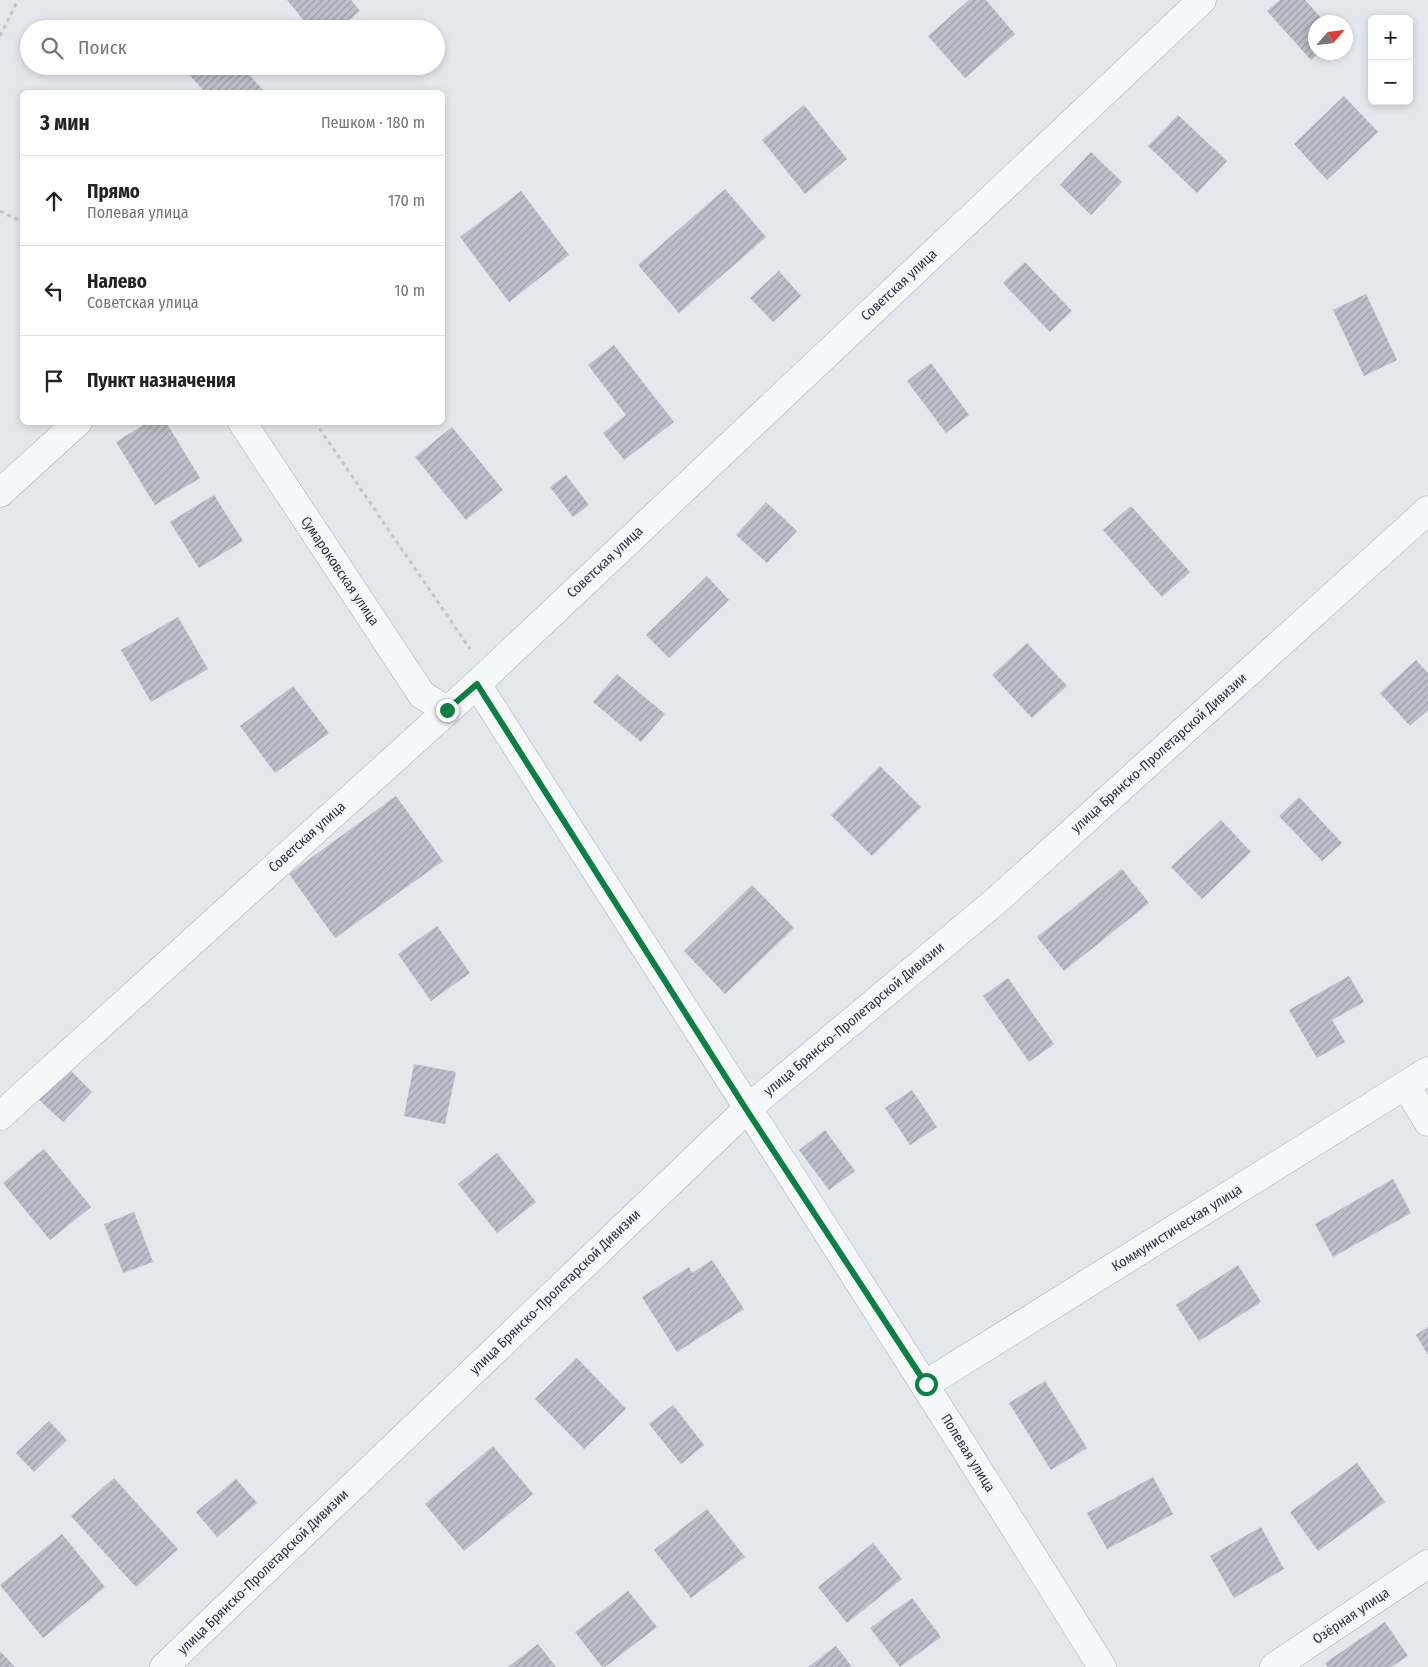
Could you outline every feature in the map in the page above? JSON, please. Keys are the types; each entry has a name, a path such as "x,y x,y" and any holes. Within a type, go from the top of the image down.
{"street":[{"name":"Советская улица","path":"0,1116 482,679 1202,0"},
{"path":"0,493 75,425"},
{"name":"Сумароковская улица","path":"244,425 422,695 447,710"},
{"name":"улица Брянско-Пролетарской Дивизии","path":"164,1667 746,1109 997,900 1428,510"},
{"name":"Полевая улица","path":"482,679 746,1109 926,1384 1102,1667"},
{"name":"Коммунистическая улица","path":"926,1384 1428,1071"},
{"path":"1406,1086 1428,1122"},
{"name":"Озёрная улица","path":"1274,1667 1428,1564"}],"path":[{"path":"0,36 18,0"},
{"path":"0,211 20,221"},
{"path":"317,425 482,679"}],"building":[{"path":"287,0 351,0 360,11 349,20 304,20"},
{"path":"969,0 986,0 1015,34 965,78 928,36"},
{"path":"1280,0 1305,0 1319,15 1308,15 1308,57 1267,11"},
{"path":"189,75 249,75 263,90 203,90"},
{"path":"1344,96 1378,132 1327,180 1294,144"},
{"path":"804,105 847,159 805,194 762,140"},
{"path":"1178,115 1227,161 1197,193 1148,146"},
{"path":"1091,152 1122,182 1091,215 1060,185"},
{"path":"725,189 766,237 679,313 638,265"},
{"path":"521,191 569,255 509,302 460,237"},
{"path":"1025,262 1072,311 1050,332 1003,283"},
{"path":"779,271 801,296 773,322 750,298"},
{"path":"1366,294 1397,360 1364,376 1333,310"},
{"path":"614,345 674,422 624,460 603,433 626,415 588,365"},
{"path":"931,363 969,415 946,433 907,381"},
{"path":"143,425 168,425 200,478 155,505 116,442"},
{"path":"452,427 503,490 466,520 415,457"},
{"path":"566,475 589,505 573,517 550,487"},
{"path":"214,495 243,541 199,568 170,522"},
{"path":"766,502 797,531 767,563 736,535"},
{"path":"1131,506 1190,572 1162,597 1103,530"},
{"path":"707,576 729,600 669,658 646,635"},
{"path":"178,617 208,669 151,702 121,650"},
{"path":"1027,643 1067,686 1032,718 992,675"},
{"path":"1416,660 1428,673 1428,710 1410,726 1380,693"},
{"path":"617,674 665,714 641,742 593,702"},
{"path":"293,686 329,733 275,773 240,726"},
{"path":"880,766 921,807 872,856 831,815"},
{"path":"396,796 443,861 335,938 289,874"},
{"path":"1299,797 1342,843 1322,861 1279,816"},
{"path":"1221,820 1251,852 1202,899 1171,867"},
{"path":"1122,869 1149,903 1064,971 1037,937"},
{"path":"752,885 794,928 725,994 684,951"},
{"path":"437,926 470,973 431,1001 398,954"},
{"path":"1349,976 1364,1002 1332,1020 1345,1042 1317,1058 1289,1010"},
{"path":"1008,978 1054,1044 1029,1062 983,996"},
{"path":"414,1064 456,1072 445,1124 404,1116"},
{"path":"65,1065 92,1092 63,1122 35,1096"},
{"path":"912,1090 937,1127 910,1145 885,1108"},
{"path":"825,1130 855,1171 829,1190 799,1150"},
{"path":"44,1149 91,1207 50,1240 3,1183"},
{"path":"497,1153 536,1202 497,1233 458,1184"},
{"path":"1393,1179 1411,1213 1333,1257 1315,1224"},
{"path":"134,1212 153,1262 123,1273 104,1224"},
{"path":"712,1260 744,1309 677,1352 642,1297 689,1267 692,1273"},
{"path":"1238,1265 1261,1302 1199,1341 1176,1305"},
{"path":"1428,1327 1428,1355 1416,1335"},
{"path":"577,1358 626,1409 584,1449 535,1399"},
{"path":"1045,1381 1087,1448 1051,1470 1009,1403"},
{"path":"673,1405 704,1445 681,1464 649,1424"},
{"path":"49,1421 67,1440 34,1472 16,1453"},
{"path":"493,1446 533,1494 464,1551 425,1504"},
{"path":"1357,1463 1385,1502 1318,1551 1290,1512"},
{"path":"1153,1477 1173,1514 1107,1549 1087,1513"},
{"path":"114,1478 178,1549 136,1587 71,1516"},
{"path":"236,1479 257,1503 217,1537 196,1512"},
{"path":"707,1509 745,1557 691,1598 654,1550"},
{"path":"1261,1527 1284,1569 1234,1598 1210,1556"},
{"path":"62,1534 105,1587 43,1638 0,1585"},
{"path":"873,1543 902,1579 847,1623 818,1587"},
{"path":"628,1591 657,1627 605,1667 602,1667 575,1632"},
{"path":"912,1598 941,1637 900,1667 870,1628"},
{"path":"1385,1622 1408,1656 1391,1667 1328,1667 1325,1663"},
{"path":"538,1644 556,1667 508,1667"},
{"path":"836,1646 852,1667 808,1667"},
{"path":"0,1651 15,1667 0,1667"}],"route":[{"path":"447,710 477,684 746,1109 926,1384"}]}
